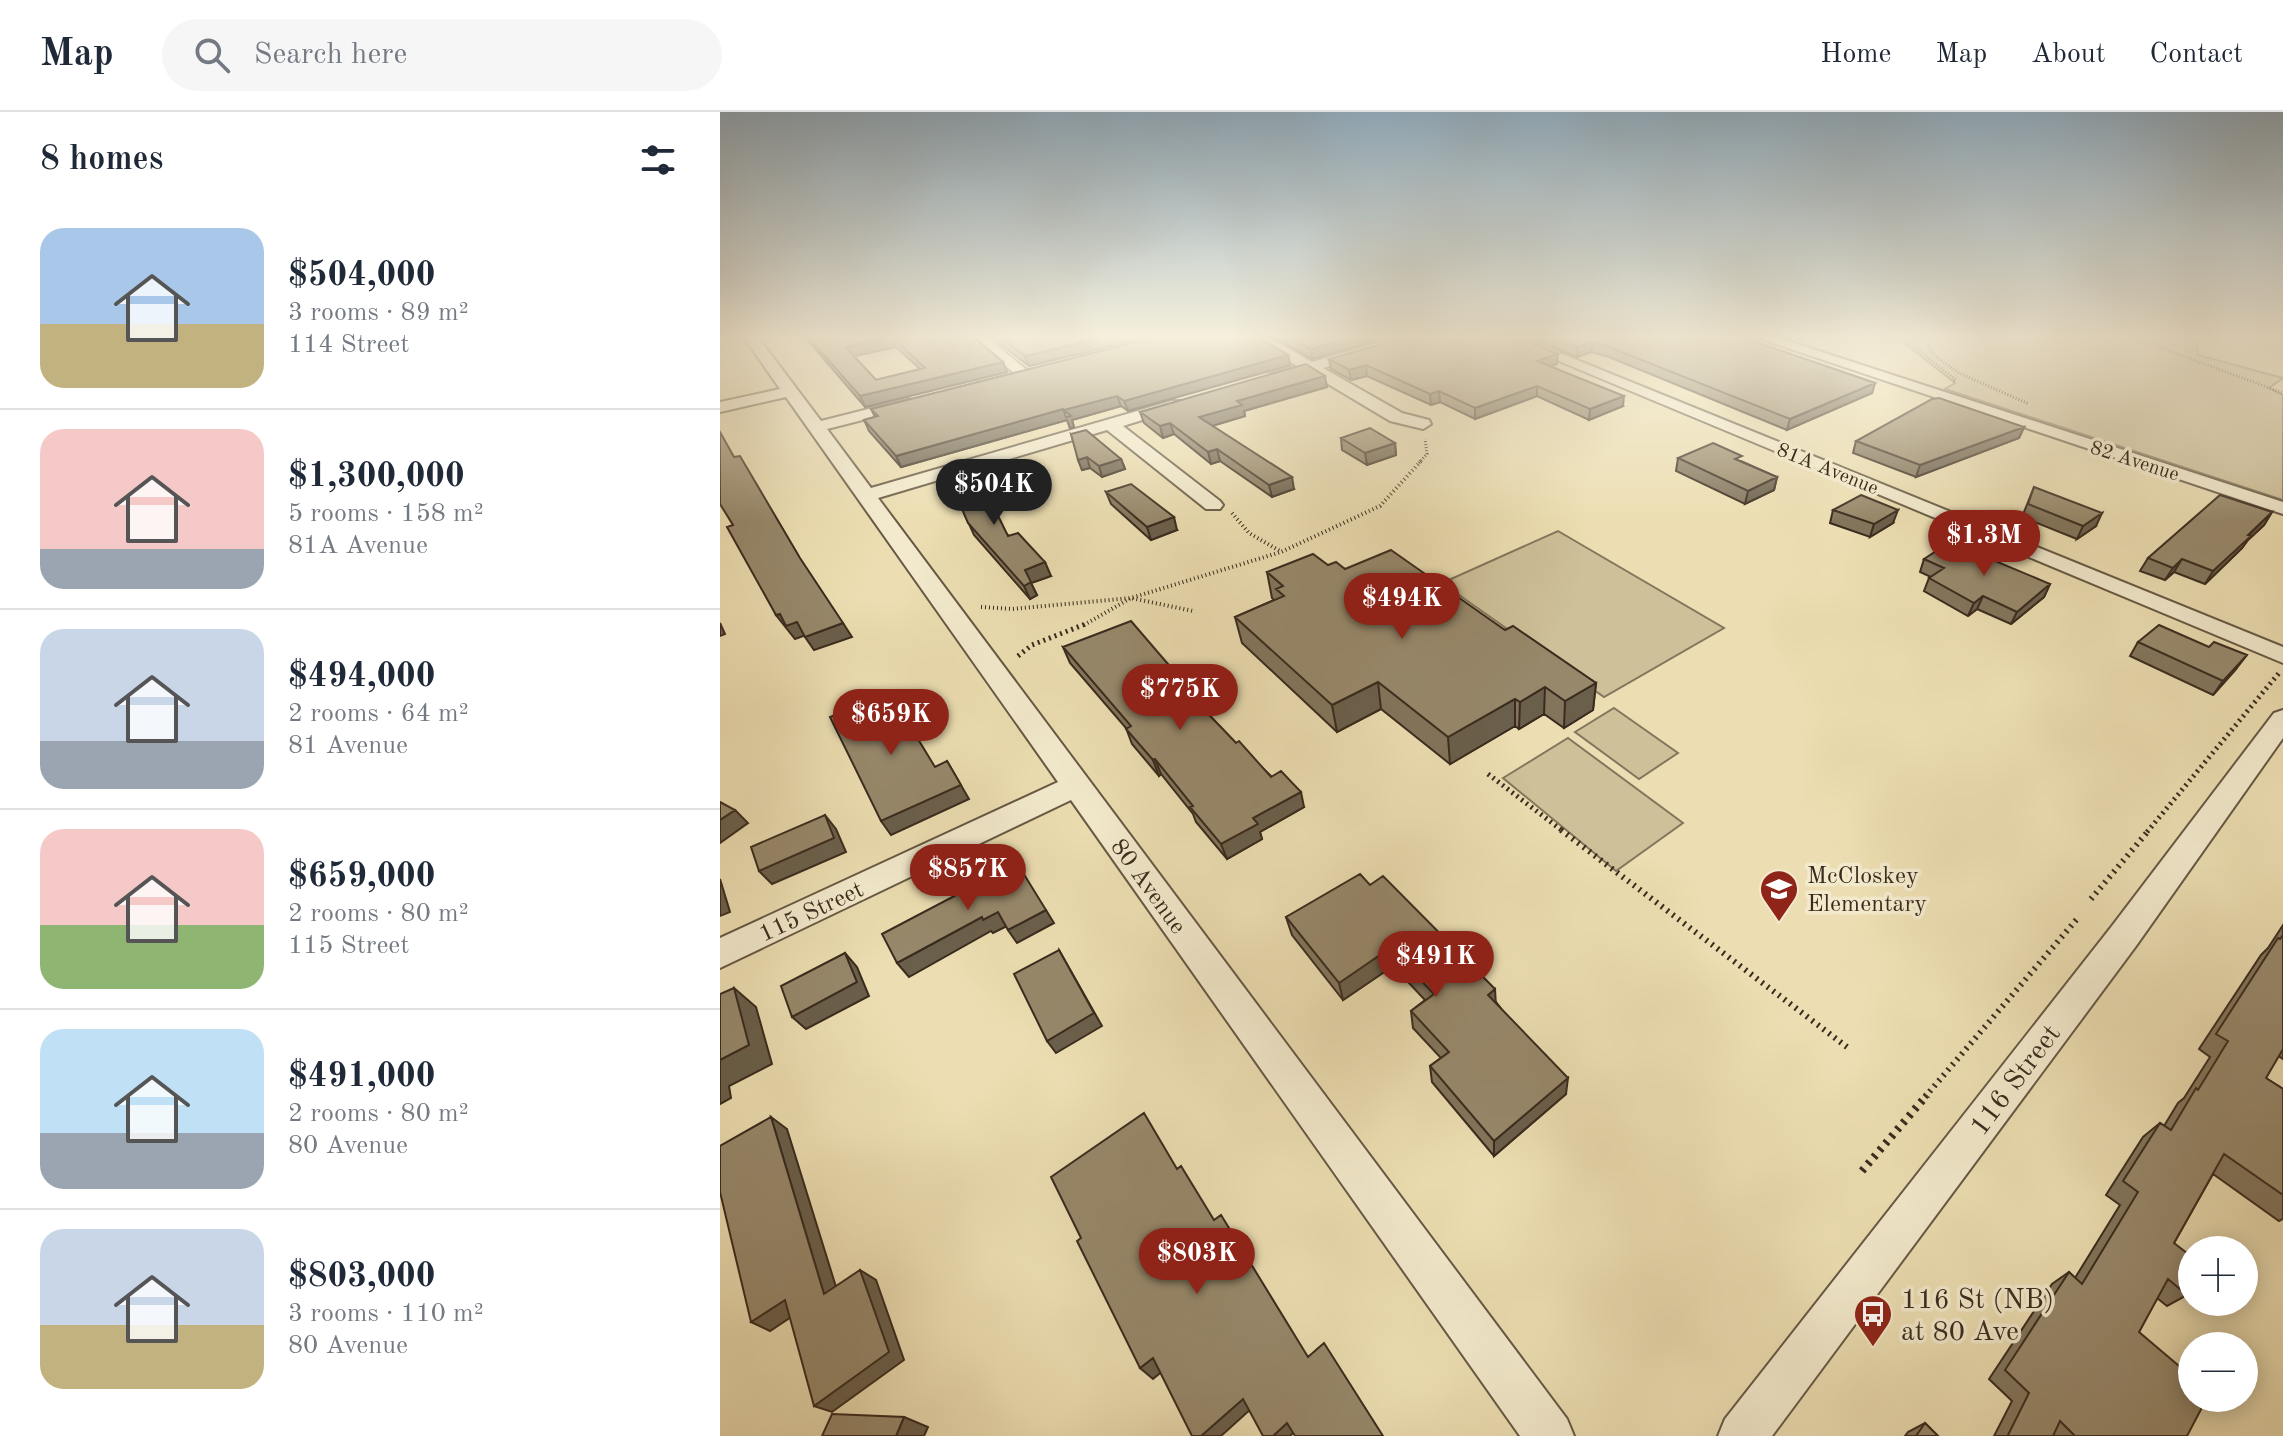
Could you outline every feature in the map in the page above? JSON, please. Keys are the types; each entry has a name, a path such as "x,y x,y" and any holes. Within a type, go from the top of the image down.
{"street":[{"path":"720,407 761,398"},
{"name":"80 Avenue","path":"796,398 1550,1436"},
{"path":"1363,398 1424,430"},
{"name":"81A Avenue","path":"1656,398 2283,656"},
{"name":"82 Avenue","path":"1947,398 2283,508"},
{"path":"867,495 1196,399"},
{"path":"816,427 924,400"},
{"path":"1110,424 1221,508"},
{"name":"116 Street","path":"1742,1436 2124,936 2283,719"},
{"name":"115 Street","path":"720,954 1075,786"}],"path":[{"path":"981,607 1012,609 1131,598 1281,552 1380,506 1427,454 1424,430"},
{"path":"1221,508 1249,533 1281,552"},
{"path":"1018,656 1032,645 1078,628 1131,598 1193,611"},
{"path":"2091,899 2282,669"},
{"path":"1488,774 1847,1047"},
{"path":"1862,1171 2077,919"}],"shaded area":[{"path":"1972,398 2283,398 2283,500"},
{"path":"1558,531 1724,628 1604,697 1442,583"},
{"path":"1614,708 1678,753 1639,779 1575,732"},
{"path":"1568,738 1683,823 1616,871 1503,778"}],"building":[{"path":"915,398 1110,398 1064,410 1071,416 1066,417 1063,409 896,456 864,420 878,416 871,409"},
{"path":"1189,398 1248,398 1237,401 1242,405 1199,417 1292,477 1269,485 1217,449 1208,452 1170,423 1160,426 1140,412"},
{"path":"1453,398 1504,398 1475,408"},
{"path":"1564,398 1619,398 1590,409"},
{"path":"1737,398 1840,398 1790,419"},
{"path":"1939,398 2024,427 1920,465 1856,441 1932,399"},
{"path":"1370,428 1395,443 1365,453 1341,438"},
{"path":"1086,430 1121,459 1099,466 1087,457 1078,460 1071,434"},
{"path":"720,432 734,457 740,456 800,558 843,623 805,637 797,622 786,626 780,614 776,615 727,527 733,525 720,504"},
{"path":"1713,443 1742,456 1735,459 1777,477 1748,491 1678,458"},
{"path":"976,471 1008,536 1018,533 1045,562 1025,570 1031,582 1024,586 968,523 949,479"},
{"path":"1131,484 1174,517 1147,527 1106,492"},
{"path":"2034,487 2102,513 2083,526 2028,504"},
{"path":"1861,495 1898,510 1874,524 1833,510"},
{"path":"2220,495 2272,512 2213,571 2182,559 2173,568 2148,558"},
{"path":"1950,542 2050,584 2017,612 1983,596 1974,603 1929,578 1944,568 1924,559"},
{"path":"1391,550 1505,630 1513,626 1596,683 1565,701 1545,687 1520,702 1515,699 1448,737 1378,682 1332,705 1235,617 1284,596 1276,589 1283,586 1267,572 1313,554 1328,565 1336,562 1345,569"},
{"path":"1131,621 1192,692 1188,693 1236,743 1239,741 1271,777 1281,771 1301,792 1253,818 1258,824 1221,844 1155,759 1126,729 1131,726 1063,647"},
{"path":"2159,625 2209,647 2214,642 2247,655 2223,681 2138,642"},
{"path":"890,693 935,767 947,761 961,785 881,821 830,717"},
{"path":"720,802 735,810 720,820"},
{"path":"825,815 834,838 759,871 751,847"},
{"path":"1017,863 1046,910 1008,930 998,912 983,920 982,917 897,963 882,934"},
{"path":"1360,874 1370,885 1383,876 1495,989 1488,995 1568,1078 1494,1141 1430,1066 1449,1052 1411,1011 1434,994 1390,948 1339,983 1286,917"},
{"path":"2283,935 2283,1049 2266,1078 2283,1089 2283,1195 2224,1154 2174,1243 2178,1246 2178,1287 2168,1279 2139,1332 2178,1365 2178,1412 2200,1412 2187,1436 2075,1436 2060,1421 2053,1436 2009,1436 2029,1393 2005,1370 2069,1272 2082,1284 2138,1192 2123,1181 2160,1123 2171,1130 2196,1088 2198,1090 2228,1041 2216,1034"},
{"path":"1059,950 1094,1013 1047,1041 1014,974"},
{"path":"845,953 857,982 792,1017 781,986"},
{"path":"734,988 749,1045 720,1060 720,994"},
{"path":"1144,1113 1177,1169 1181,1166 1214,1220 1221,1215 1308,1357 1324,1343 1383,1436 1295,1436 1287,1423 1273,1436 1263,1436 1243,1399 1201,1436 1192,1436 1153,1358 1140,1368 1077,1241 1081,1238 1051,1177"},
{"path":"771,1117 824,1294 860,1270 889,1352 814,1406 785,1300 751,1322 720,1192 720,1146"},
{"path":"832,1414 904,1417 896,1436 822,1436"},
{"path":"1925,1423 1938,1436 1916,1436"}],"place":[{"name":"McCloskey Elementary","path":"1779,923"},
{"name":"116 St (NB) at 80 Ave","path":"1873,1348"}]}
